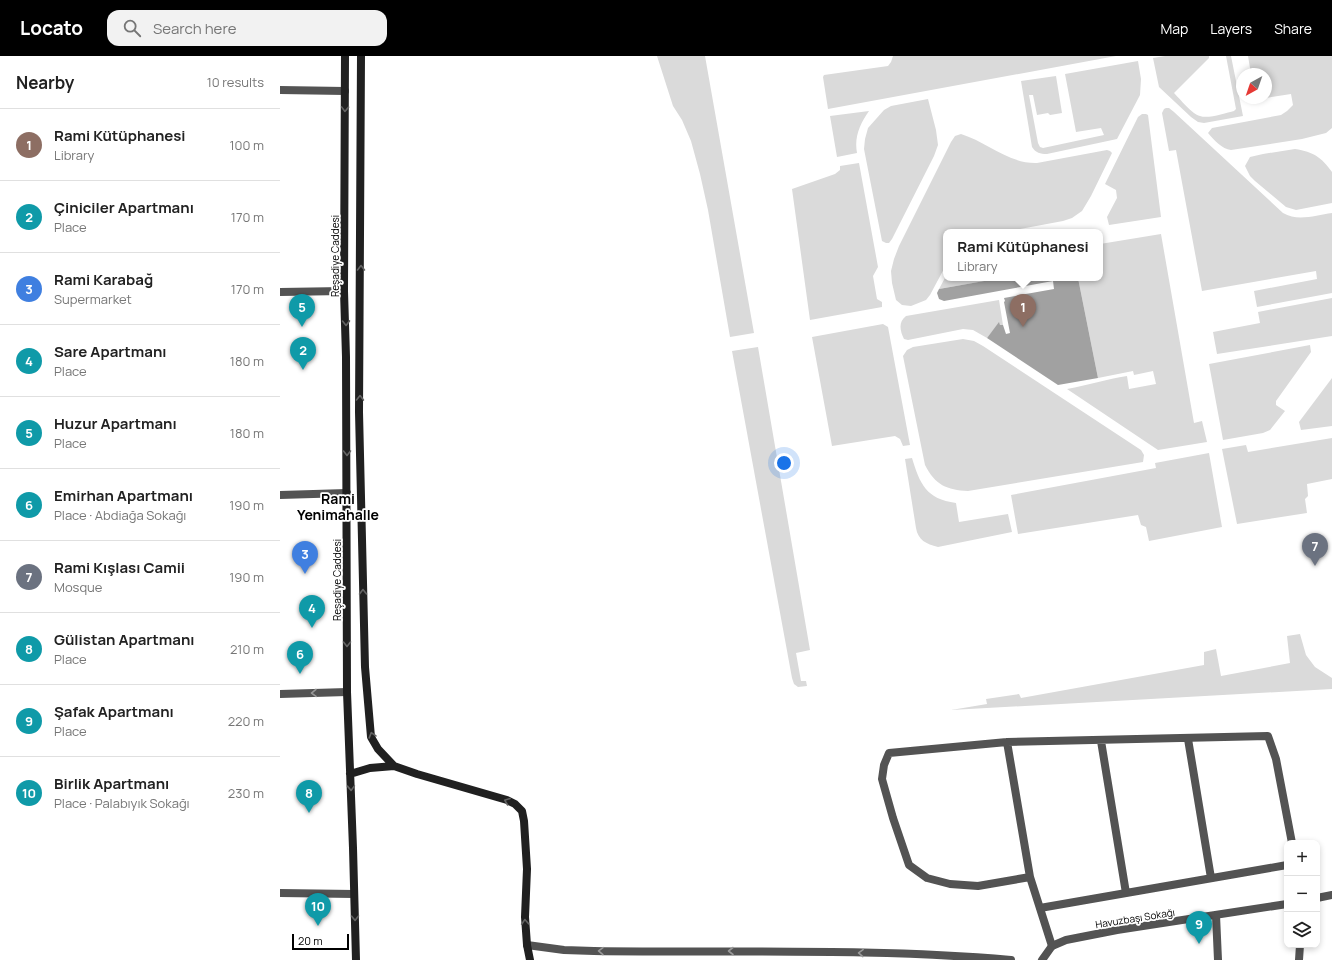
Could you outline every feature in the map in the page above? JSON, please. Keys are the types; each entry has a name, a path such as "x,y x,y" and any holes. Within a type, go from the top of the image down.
{"main road":[{"name":"Reşadiye Caddesi","path":"345,56 344,291 346,364 348,692 356,960"},
{"path":"361,56 360,412 365,667 372,737 378,749 394,766"},
{"path":"347,493 361,493"},
{"path":"350,774 370,768 394,766 455,786 507,800 515,804 522,811 527,869 525,918 527,945 530,960"}],"street":[{"path":"280,90 345,91"},
{"path":"280,292 344,291"},
{"path":"280,496 347,493"},
{"path":"280,694 348,692"},
{"path":"1030,877 978,886 950,884 927,878 909,865 882,779 884,765 889,752 1007,742 1268,736 1276,759 1291,840"},
{"path":"1188,739 1211,878"},
{"path":"1101,740 1126,893"},
{"path":"1007,742 1030,877 1052,946 1042,960"},
{"path":"1040,908 1284,866"},
{"path":"280,893 354,894"},
{"path":"1320,897 1332,895"},
{"name":"Havuzbaşı Sokağı","path":"1052,946 1066,940 1117,930 1284,904"},
{"path":"1216,915 1218,960"},
{"path":"527,945 564,950 594,951 827,951 1011,960"},
{"path":"1299,960 1300,948"}],"shaded area":[{"path":"657,56 705,56 754,333 730,337 708,210 700,174 691,141 682,120 673,106"},
{"path":"893,56 1116,56 828,109 823,77 824,75 888,66"},
{"path":"1165,56 1209,56 1209,58 1174,93 1197,115 1208,117 1234,111 1236,109 1226,56 1231,56 1236,81 1236,104 1241,104 1243,116 1204,123 1198,122 1159,87 1153,58"},
{"path":"1248,56 1332,56 1332,128 1326,133 1302,139 1231,150 1218,144 1208,133 1212,128 1281,115 1293,105 1291,94 1272,97 1272,68 1250,68"},
{"path":"1138,61 1141,79 1140,95 1117,139 1047,154 1038,153 1035,151 1032,147 1021,81 1056,76 1062,113 1037,115 1033,95 1029,95 1038,143 1040,147 1043,148 1104,135 1101,128 1076,132 1065,74"},
{"path":"928,99 936,130 938,145 934,156 892,239 889,243 886,243 882,241 864,149 868,128 884,110 891,106"},
{"path":"1166,108 1169,108 1174,112 1283,213 1289,216 1301,217 1332,213 1332,293 1257,307 1254,291 1317,279 1316,271 1202,291 1176,150 1169,151 1162,113"},
{"path":"869,111 858,131 856,142 857,153 837,157 830,116"},
{"path":"1142,114 1148,115 1161,217 1109,225 1107,217 1117,198 1116,190 1105,184 1138,117"},
{"path":"961,134 1017,160 1027,162 1037,163 1107,150 1112,153 1082,211 1072,218 1020,229 943,229 943,271 930,295 926,300 911,306 902,305 896,300 892,283 891,271 894,259 899,246 955,136"},
{"path":"1295,149 1316,156 1324,162 1332,172 1332,203 1296,210 1286,207 1250,176 1245,166 1250,157"},
{"path":"859,163 878,267 873,276 877,299 882,302 882,307 810,320 792,189 835,174 840,170 840,166"},
{"path":"1161,234 1194,423 1202,421 1207,442 1158,450 1067,389 1127,376 1129,389 1156,384 1153,371 1134,375 1133,371 1098,378 1079,281 1103,281 1103,244"},
{"path":"943,281 985,281 939,289"},
{"path":"984,281 1053,281 944,301 939,299 937,293 939,289"},
{"path":"1053,281 1079,281 1098,378 1058,385 987,338 999,322 1000,325 1003,325 1006,334 1010,333 1004,298 1054,289"},
{"path":"1332,298 1332,336 1217,354 1213,332 1260,323 1258,312"},
{"path":"999,300 1003,325 1000,325 999,323 987,338 973,330 963,329 908,340 904,339 900,327 903,318 906,316"},
{"path":"883,324 888,327 910,445 903,446 900,439 895,436 832,446 812,337"},
{"path":"963,339 974,341 983,346 1141,450 1144,455 1143,462 968,491 948,488 937,482 925,465 903,356 907,350 913,347"},
{"path":"1310,345 1311,352 1276,401 1276,405 1285,411 1270,430 1263,433 1223,440 1209,364"},
{"path":"758,347 810,650 796,653 801,681 806,681 807,686 798,687 794,684 792,678 732,351"},
{"path":"1332,378 1332,426 1301,430 1299,422"},
{"path":"1332,438 1332,479 1307,484 1308,496 1305,499 1307,513 1237,524 1222,449 1246,445 1248,452"},
{"path":"1209,453 1222,527 1149,541 1146,527 1141,525 1138,515 1018,534 1011,495 1156,468 1155,463"},
{"path":"912,458 918,475 926,489 938,498 956,503 959,522 1008,514 1012,532 938,547 923,541 916,528 905,459"},
{"path":"1300,634 1306,655 1315,667 1332,678 1332,689 951,710 987,704 986,699 1019,694 1021,698 1204,665 1204,652 1216,649 1221,676 1290,663 1287,636"}],"place":[{"name":"Huzur Apartmanı","path":"302,327"},
{"name":"Rami Kütüphanesi","path":"1023,327"},
{"name":"Çiniciler Apartmanı","path":"303,370"},
{"name":"Rami Kışlası Camii","path":"1315,566"},
{"name":"Rami Karabağ","path":"305,574"},
{"name":"Sare Apartmanı","path":"312,628"},
{"name":"Emirhan Apartmanı","path":"300,674"},
{"name":"Gülistan Apartmanı","path":"309,813"},
{"name":"Birlik Apartmanı","path":"318,926"},
{"name":"Şafak Apartmanı","path":"1199,944"}],"district":[{"name":"Rami Yenimahalle","path":"338,508"}]}
